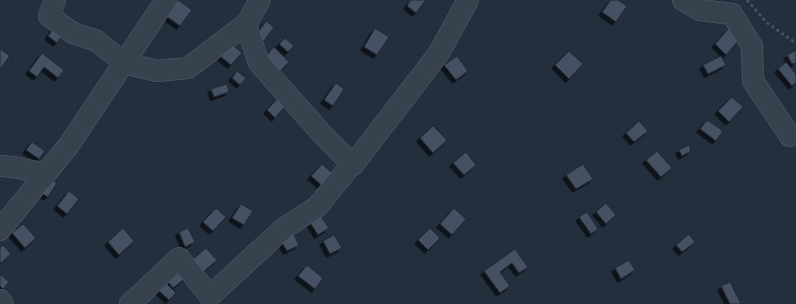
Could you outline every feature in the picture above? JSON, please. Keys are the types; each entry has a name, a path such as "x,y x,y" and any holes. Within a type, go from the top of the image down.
{"street":[{"path":"55,0 49,16 73,33 97,41 124,63 157,72 188,68 247,23 260,0"},
{"path":"0,230 69,146 166,0"},
{"path":"130,304 179,258 210,296 284,228 317,207 352,164 353,165 439,53 468,0"},
{"path":"683,0 700,10 732,14 752,46 753,81 790,136"},
{"path":"247,23 246,25 259,63 325,137 352,164"},
{"path":"0,166 46,174"},
{"path":"0,300 4,304"}],"path":[{"path":"747,0 767,23 796,41"}],"building":[{"path":"178,0 192,10 180,26 166,16"},
{"path":"411,0 426,0 416,13 407,6"},
{"path":"611,0 618,0 627,6 616,22 602,12"},
{"path":"266,21 274,27 264,41 256,35"},
{"path":"57,24 65,31 57,43 48,36"},
{"path":"375,28 389,37 377,55 364,47"},
{"path":"729,28 740,39 726,55 715,44"},
{"path":"285,38 294,46 288,52 279,44"},
{"path":"232,44 242,53 231,65 221,57"},
{"path":"274,47 289,62 278,73 263,59"},
{"path":"0,49 10,56 0,69"},
{"path":"796,50 796,63 792,64 787,55"},
{"path":"569,51 583,64 569,79 555,65"},
{"path":"42,53 64,70 58,78 44,67 37,77 29,71"},
{"path":"457,56 468,71 456,80 444,65"},
{"path":"721,56 726,65 708,74 703,65"},
{"path":"786,62 796,74 796,83 792,86 778,69"},
{"path":"237,71 246,78 240,85 232,78"},
{"path":"336,83 344,89 333,106 324,100"},
{"path":"227,84 229,92 214,97 211,89"},
{"path":"279,97 287,104 275,118 267,110"},
{"path":"732,97 743,107 729,122 718,111"},
{"path":"707,120 723,131 716,141 700,129"},
{"path":"639,121 648,131 634,142 626,133"},
{"path":"433,126 447,140 433,153 420,138"},
{"path":"32,142 45,151 39,159 26,150"},
{"path":"689,145 691,151 682,156 679,150"},
{"path":"657,151 672,168 661,177 646,160"},
{"path":"466,152 476,165 464,175 453,163"},
{"path":"322,164 337,177 326,189 311,176"},
{"path":"583,164 593,179 576,189 566,175"},
{"path":"49,179 57,183 48,197 41,193"},
{"path":"69,191 79,199 67,214 57,206"},
{"path":"606,203 616,215 606,224 596,212"},
{"path":"241,204 253,211 244,225 232,218"},
{"path":"216,208 226,217 213,231 203,222"},
{"path":"454,208 466,219 452,235 440,224"},
{"path":"587,212 598,229 591,234 579,217"},
{"path":"319,214 329,228 318,235 309,221"},
{"path":"23,224 36,238 25,248 12,233"},
{"path":"123,228 134,241 119,255 108,242"},
{"path":"188,228 195,242 185,247 179,232"},
{"path":"430,228 440,238 428,250 418,240"},
{"path":"291,229 299,245 287,251 278,236"},
{"path":"689,234 695,242 682,252 676,245"},
{"path":"334,235 342,248 330,254 323,241"},
{"path":"3,245 11,254 0,264 0,248"},
{"path":"206,248 217,260 202,273 191,261"},
{"path":"515,249 528,267 519,273 512,263 500,272 510,286 500,293 484,271"},
{"path":"629,260 635,270 621,279 615,268"},
{"path":"177,264 187,277 173,288 163,275"},
{"path":"307,265 323,278 315,289 298,276"},
{"path":"0,274 9,282 3,289 0,286"},
{"path":"730,282 741,304 730,304 721,286"},
{"path":"166,283 176,293 169,300 158,290"}]}
